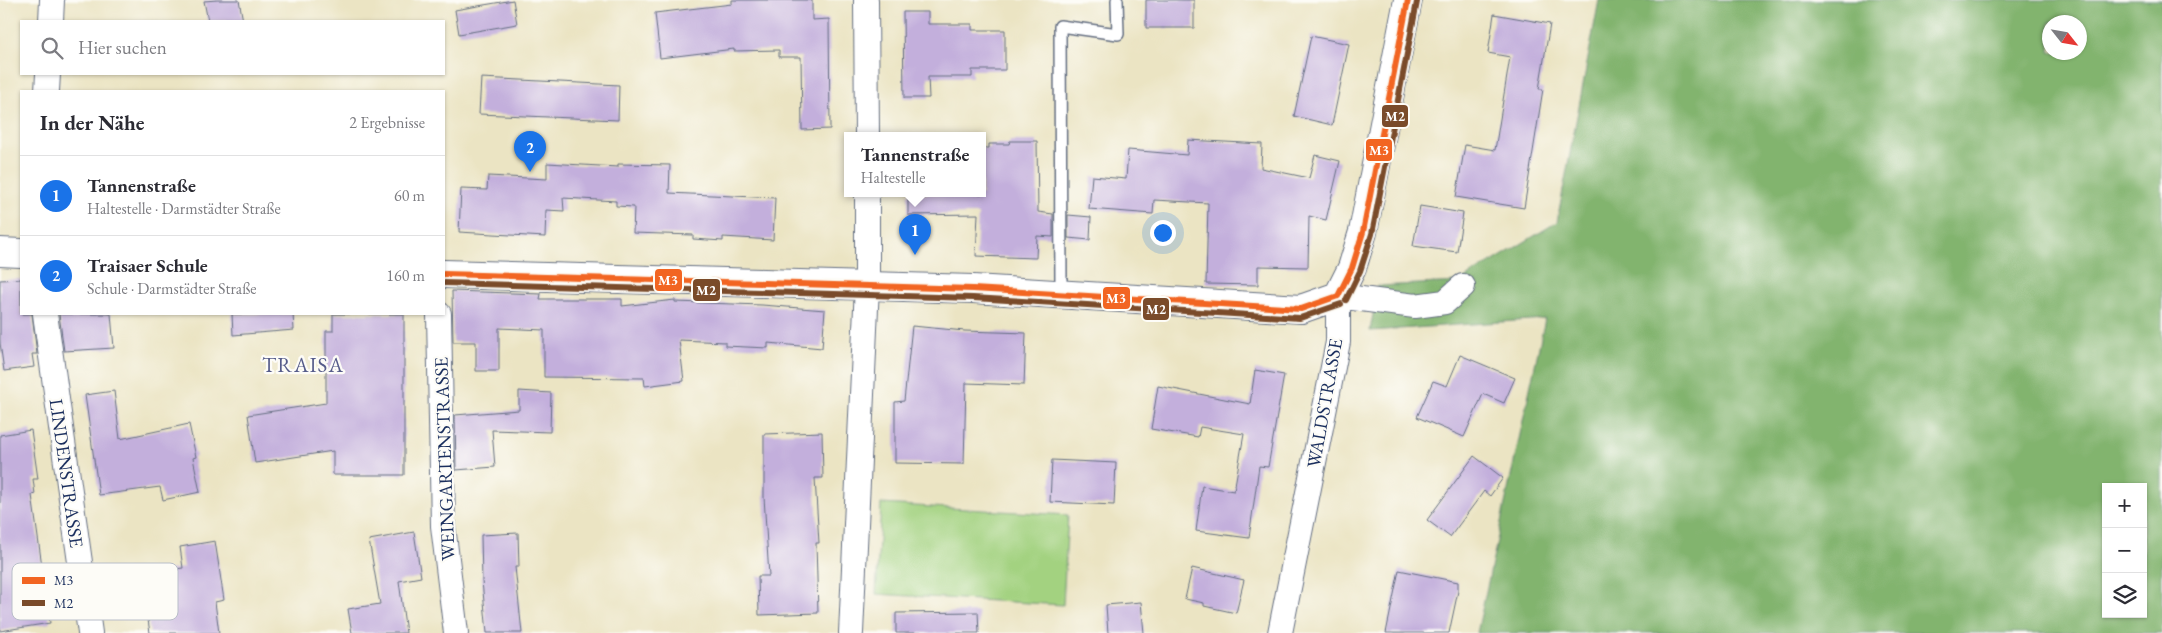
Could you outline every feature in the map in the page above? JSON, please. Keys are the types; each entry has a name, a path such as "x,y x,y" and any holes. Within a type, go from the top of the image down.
{"street":[{"path":"51,20 52,0"},
{"path":"866,0 867,132"},
{"name":"WALDSTRASSE","path":"1280,633 1338,342 1338,296 1352,268 1363,232 1408,0"},
{"path":"47,90 48,75"},
{"path":"851,633 867,286 867,197"},
{"path":"0,252 20,253"},
{"path":"445,274 867,286 1061,294 1301,309 1338,296 1415,306 1445,302 1463,286"},
{"name":"LINDENSTRASSE","path":"45,315 80,563"},
{"name":"WEINGARTENSTRASSE","path":"439,315 443,526 456,633"},
{"name":"LINDENSTRASSE","path":"88,620 90,633"}],"lane":[{"path":"1061,294 1060,26 1118,34 1117,0"}],"green space":[{"path":"1599,0 2162,0 2162,633 1477,633 1545,319 1370,331 1378,286 1459,282 1557,222"},
{"path":"881,504 1068,515 1063,605 876,594"}],"building":[{"path":"239,0 243,20 208,20 204,1"},
{"path":"513,0 517,24 459,34 455,10"},
{"path":"732,0 812,0 812,20 829,19 830,129 802,130 801,57 779,57 779,50 734,51 734,49 660,58 655,13 732,4"},
{"path":"1146,0 1194,0 1194,28 1146,28"},
{"path":"903,12 928,12 928,24 972,24 972,30 1005,30 1005,70 972,70 972,77 928,77 929,98 904,98"},
{"path":"1494,14 1550,24 1539,89 1543,89 1524,208 1456,197 1465,145 1495,150 1510,57 1488,53"},
{"path":"1311,36 1349,44 1332,125 1294,116"},
{"path":"481,78 619,85 618,120 479,114"},
{"path":"1188,140 1262,144 1261,168 1309,178 1315,155 1340,161 1326,220 1309,216 1308,267 1258,266 1258,285 1206,284 1208,203 1154,200 1153,214 1089,209 1092,176 1126,179 1128,150 1187,155"},
{"path":"1010,141 1037,141 1038,212 1053,214 1053,237 1037,236 1036,258 976,256 978,214 908,215 908,197 986,197 986,148 989,148 989,144 1009,144"},
{"path":"547,163 618,167 618,164 670,165 669,193 775,198 773,240 723,237 723,241 693,239 693,235 633,233 634,207 616,206 616,201 563,198 564,211 546,210 545,237 459,232 461,189 487,190 488,176 547,179"},
{"path":"1420,206 1463,213 1457,252 1413,246"},
{"path":"1068,215 1091,217 1090,240 1068,238"},
{"path":"20,279 20,315 32,315 37,354 32,354 34,367 4,371 0,343 0,280"},
{"path":"452,291 541,294 540,299 622,299 622,306 675,300 675,302 762,305 825,310 822,348 768,343 768,348 725,346 725,342 679,340 684,381 645,386 644,378 544,377 544,330 499,328 499,371 476,371 476,342 453,342"},
{"path":"59,315 111,315 114,348 64,351"},
{"path":"232,315 293,315 294,330 233,335"},
{"path":"333,315 404,315 404,475 333,475 333,451 255,463 248,415 326,403 326,331 333,331"},
{"path":"912,326 965,331 1026,333 1024,385 966,383 964,464 895,463 895,402 904,401"},
{"path":"1460,355 1515,378 1504,403 1483,394 1464,437 1417,417 1433,381 1447,386"},
{"path":"1255,370 1284,375 1268,467 1259,466 1249,538 1196,531 1202,486 1234,491 1244,434 1200,427 1198,437 1151,429 1158,386 1250,404"},
{"path":"114,391 120,439 189,424 196,457 193,458 200,492 163,500 160,487 99,495 85,395"},
{"path":"519,391 551,393 550,432 492,430 495,467 456,470 455,415 519,410"},
{"path":"31,430 38,479 33,479 35,494 32,495 42,563 12,563 12,620 50,620 50,623 0,631 0,435"},
{"path":"822,432 823,478 815,478 819,543 816,543 818,613 759,615 758,576 769,576 764,497 764,434"},
{"path":"1474,456 1503,478 1490,496 1484,491 1450,537 1427,520"},
{"path":"1052,460 1116,463 1114,505 1050,502"},
{"path":"414,532 421,577 399,581 406,633 352,633 348,609 380,604 369,540"},
{"path":"518,533 519,567 515,567 522,633 487,633 482,581 481,535"},
{"path":"215,541 224,600 215,602 219,633 150,633 148,620 178,620 178,569 183,568 180,547"},
{"path":"1192,568 1244,580 1236,613 1204,606 1204,603 1185,599"},
{"path":"1399,570 1458,582 1458,591 1449,633 1386,633"},
{"path":"1141,602 1144,633 1108,633 1106,605"},
{"path":"978,612 979,633 896,633 896,613"}],"transit line":[{"name":"M3","path":"1338,296 1352,268 1363,232 1408,0"},
{"name":"M2","path":"1346,300 1360,271 1372,234 1417,2"},
{"name":"M3","path":"445,274 973,289 1301,309 1338,296"},
{"name":"M2","path":"445,283 973,298 1300,318 1341,304"}],"place":[{"name":"Traisaer Schule","path":"530,172"},
{"name":"Tannenstraße","path":"915,255"}],"district":[{"name":"TRAISA","path":"303,365"}]}
